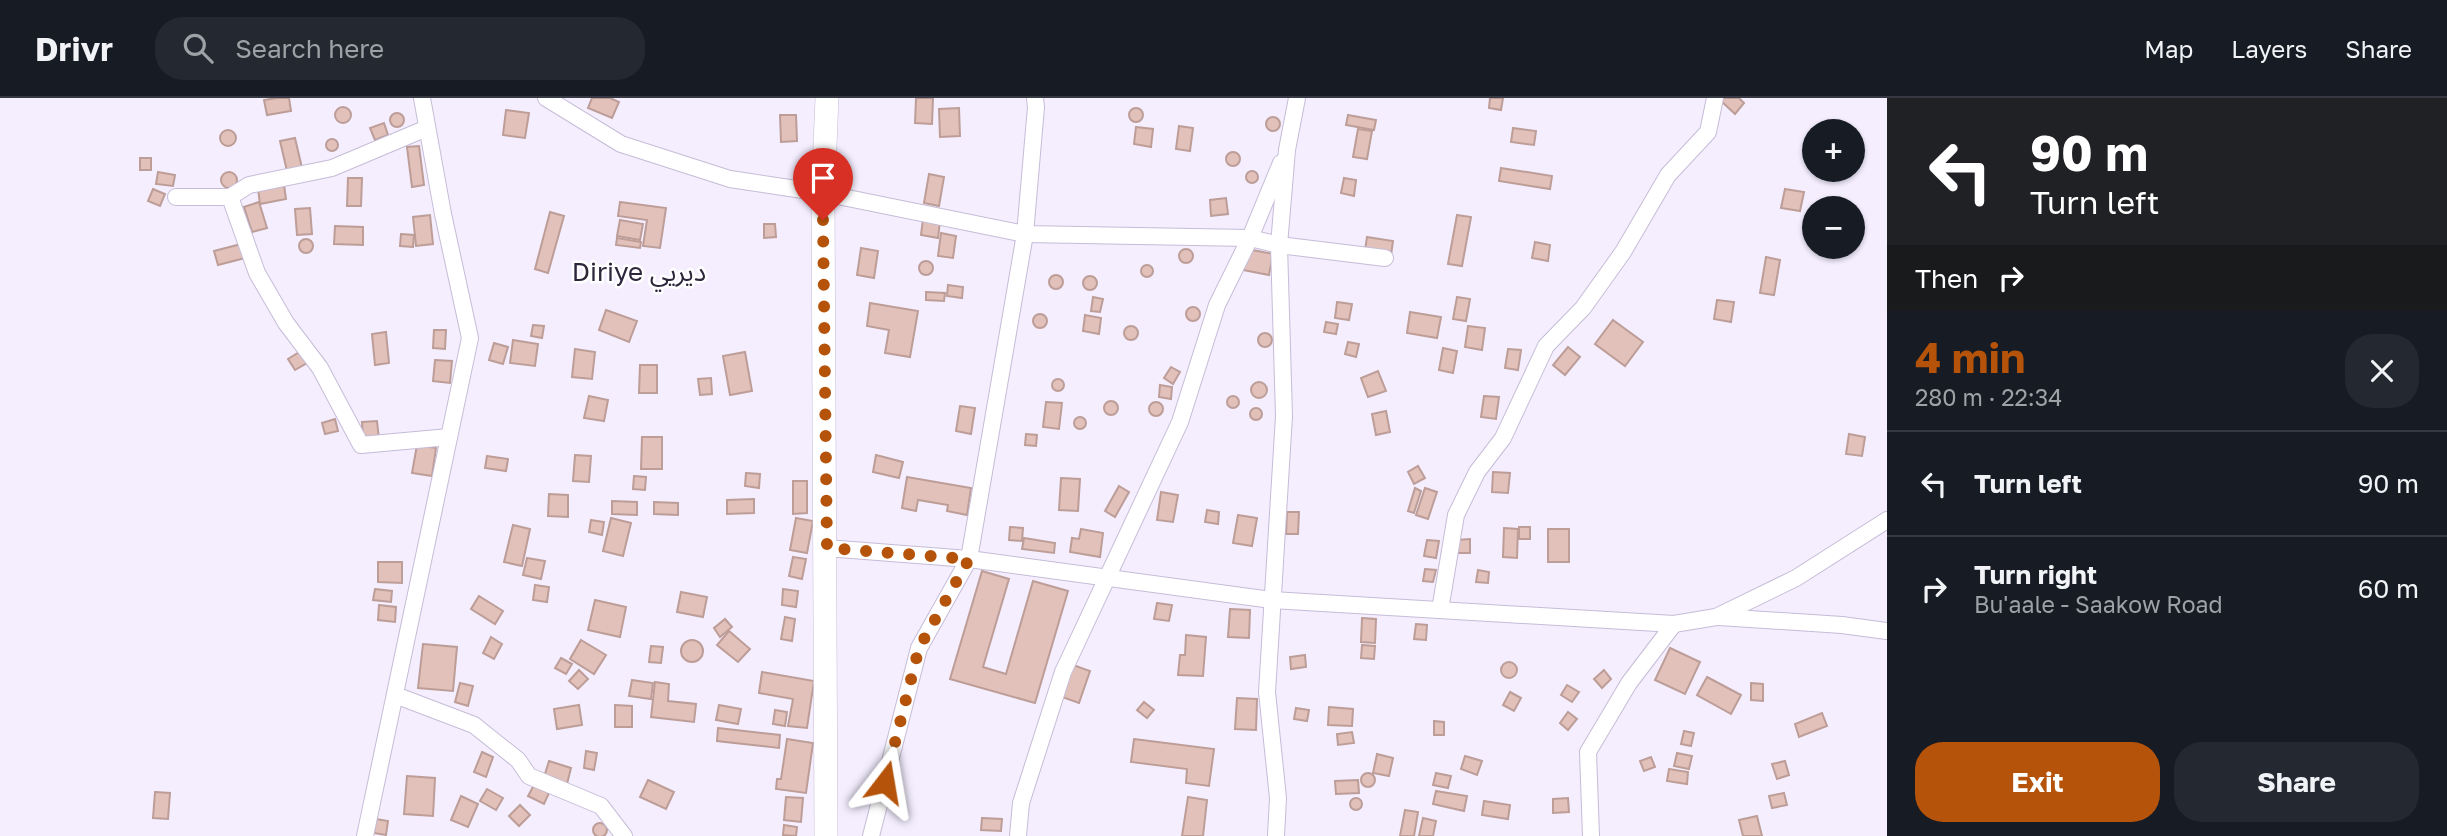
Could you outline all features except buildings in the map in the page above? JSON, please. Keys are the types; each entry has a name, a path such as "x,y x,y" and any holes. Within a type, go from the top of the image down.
{"main road":[{"path":"826,836 827,548 823,193 827,98"}],"street":[{"path":"365,836 470,338 422,98"},
{"path":"546,98 621,144 730,179 823,193 1025,234 1250,238 1385,258"},
{"path":"871,836 919,648 969,559 1025,234 1035,98"},
{"path":"1276,836 1278,797 1266,692 1284,416 1279,244 1287,149 1297,98"},
{"path":"1440,610 1455,515 1477,472 1503,438 1546,346 1584,308 1623,252 1668,175 1708,132 1715,98"},
{"path":"176,197 230,197 249,185 332,168 427,128"},
{"path":"1018,836 1021,803 1063,672 1180,422 1217,305 1250,238 1287,149"},
{"path":"230,197 257,273 286,323 320,368 361,445 449,436"},
{"path":"1716,617 1796,578 1887,520"},
{"path":"827,548 969,559 1272,600 1674,624 1716,617 1842,625 1887,631"},
{"path":"1591,836 1588,752 1629,683 1674,624"},
{"path":"395,695 474,725 518,760 529,776 601,806 624,836"}],"district":[{"name":"Diriye ديريي","path":"639,271"}],"route":[{"path":"823,220 827,548 969,559 919,648 885,782"}]}
